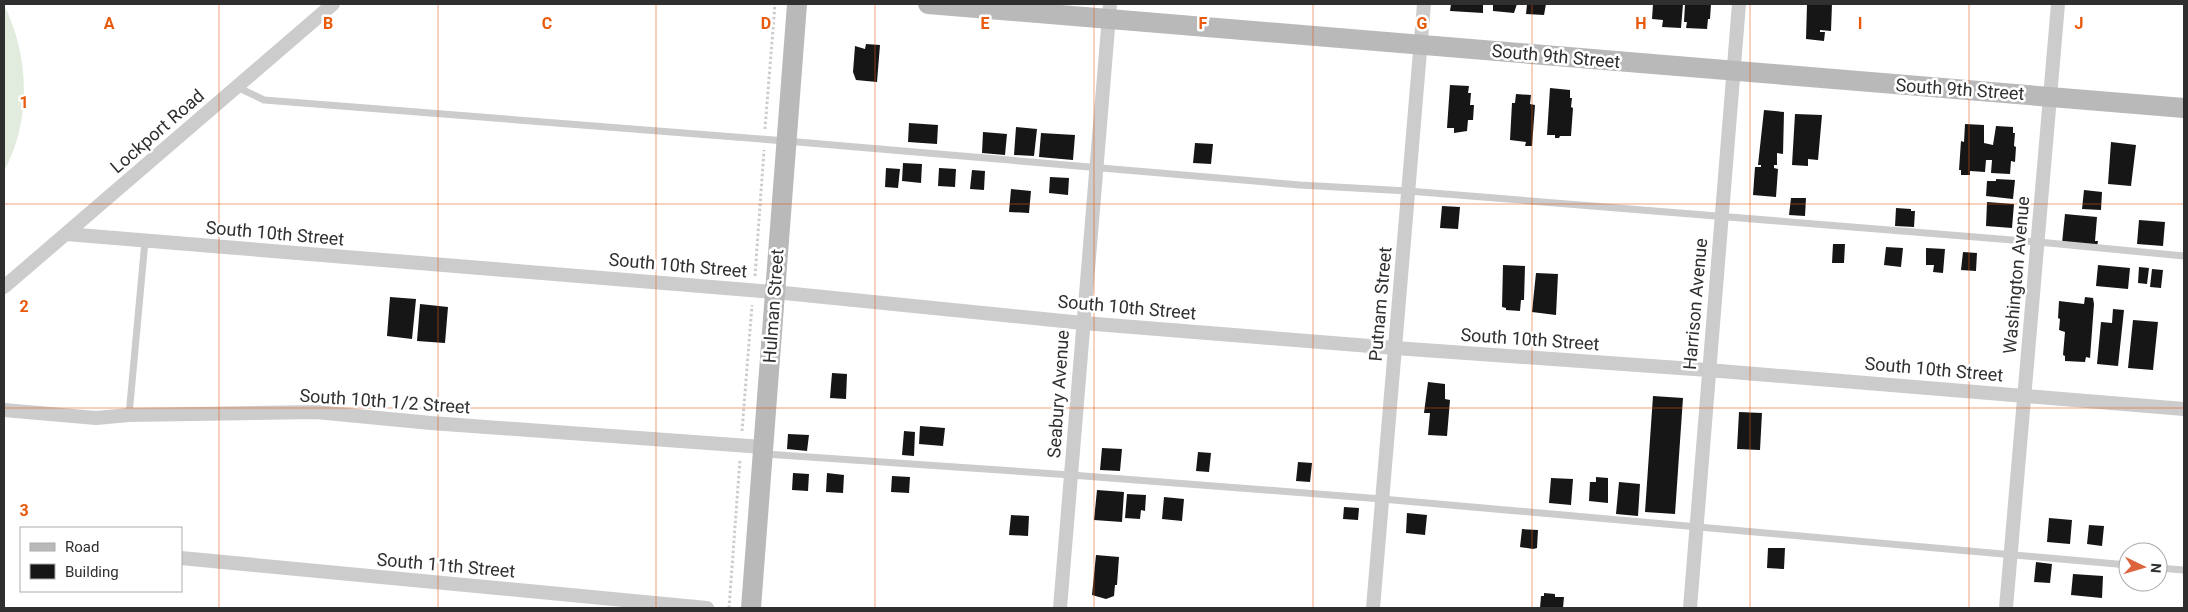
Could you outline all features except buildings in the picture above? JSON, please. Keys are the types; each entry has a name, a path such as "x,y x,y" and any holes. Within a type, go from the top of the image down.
{"street":[{"name":"Lockport Road","path":"4,287 333,4"},
{"name":"Hulman Street","path":"751,608 797,4"},
{"name":"South 9th Street","path":"928,4 1109,11 1421,44 2184,108"},
{"name":"Putnam Street","path":"1373,608 1424,4"},
{"name":"Harrison Avenue","path":"1690,608 1732,71 1739,4"},
{"name":"Washington Avenue","path":"2006,608 2058,4"},
{"name":"Seabury Avenue","path":"1060,608 1109,11"},
{"name":"South 10th Street","path":"66,234 774,292 1083,323 1395,348 1708,370 2184,409"},
{"name":"South 10th 1/2 Street","path":"4,410 96,418 129,414 316,412 762,451"},
{"name":"South 11th Street","path":"182,558 707,608"}],"lane":[{"path":"236,87 264,100 786,141 1300,186 1408,191 1721,218 2038,242 2184,256"},
{"path":"129,414 145,241"},
{"path":"762,451 1382,500 2118,564"},
{"path":"2168,569 2184,570"}],"green space":[{"path":"4,5 18,45 24,88 19,131 4,171"}]}
